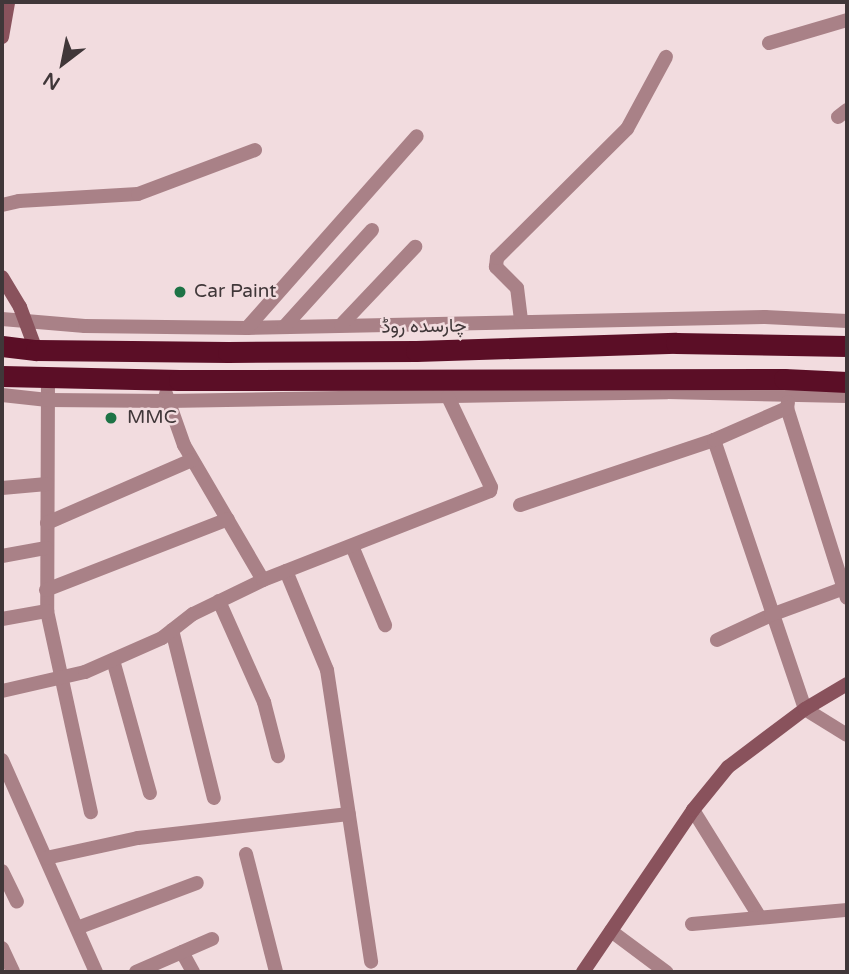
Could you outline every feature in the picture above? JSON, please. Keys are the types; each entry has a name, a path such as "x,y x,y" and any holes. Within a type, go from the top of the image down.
{"highway":[{"name":"چارسدہ روڈ","path":"2,346 36,350 369,351 677,343 847,346"},
{"path":"369,351 369,379"},
{"path":"2,376 160,380 784,379 847,382"}],"street":[{"path":"2,37 6,8"},
{"path":"769,43 847,20"},
{"path":"521,320 517,288 496,267 497,258 626,129 666,57"},
{"path":"247,328 417,136"},
{"path":"2,205 19,201 138,194 255,150"},
{"path":"284,327 372,230"},
{"path":"341,325 415,247"},
{"path":"2,277 20,307 36,350"},
{"path":"2,319 26,324 247,328 521,320 765,317 847,321"},
{"path":"48,378 47,611 59,679 90,812"},
{"path":"160,380 192,460 263,580"},
{"path":"2,395 48,400 168,401 667,392 847,396"},
{"path":"718,640 771,615 846,591 787,408 790,393"},
{"path":"2,691 59,679 113,660 172,630 219,601 263,580 490,491 491,487 448,397"},
{"path":"520,505 714,440 787,408"},
{"path":"714,440 805,709 847,735"},
{"path":"47,523 192,460"},
{"path":"2,488 47,484"},
{"path":"46,590 228,519"},
{"path":"352,546 385,625"},
{"path":"2,556 46,548"},
{"path":"286,571 327,670 371,962"},
{"path":"219,601 264,702 278,756"},
{"path":"2,619 47,611"},
{"path":"172,630 214,798"},
{"path":"113,660 149,793"},
{"path":"583,972 693,810 728,767 805,709 847,684"},
{"path":"2,760 96,972"},
{"path":"693,810 760,916"},
{"path":"46,858 138,838 349,814"},
{"path":"246,854 276,972"},
{"path":"2,872 17,902"},
{"path":"77,928 197,883"},
{"path":"692,924 847,910"},
{"path":"611,931 666,972"},
{"path":"136,972 212,939"},
{"path":"2,948 13,972"},
{"path":"182,952 193,972"}],"place":[{"name":"Car Paint","path":"180,292"},
{"name":"MMC","path":"111,418"}]}
